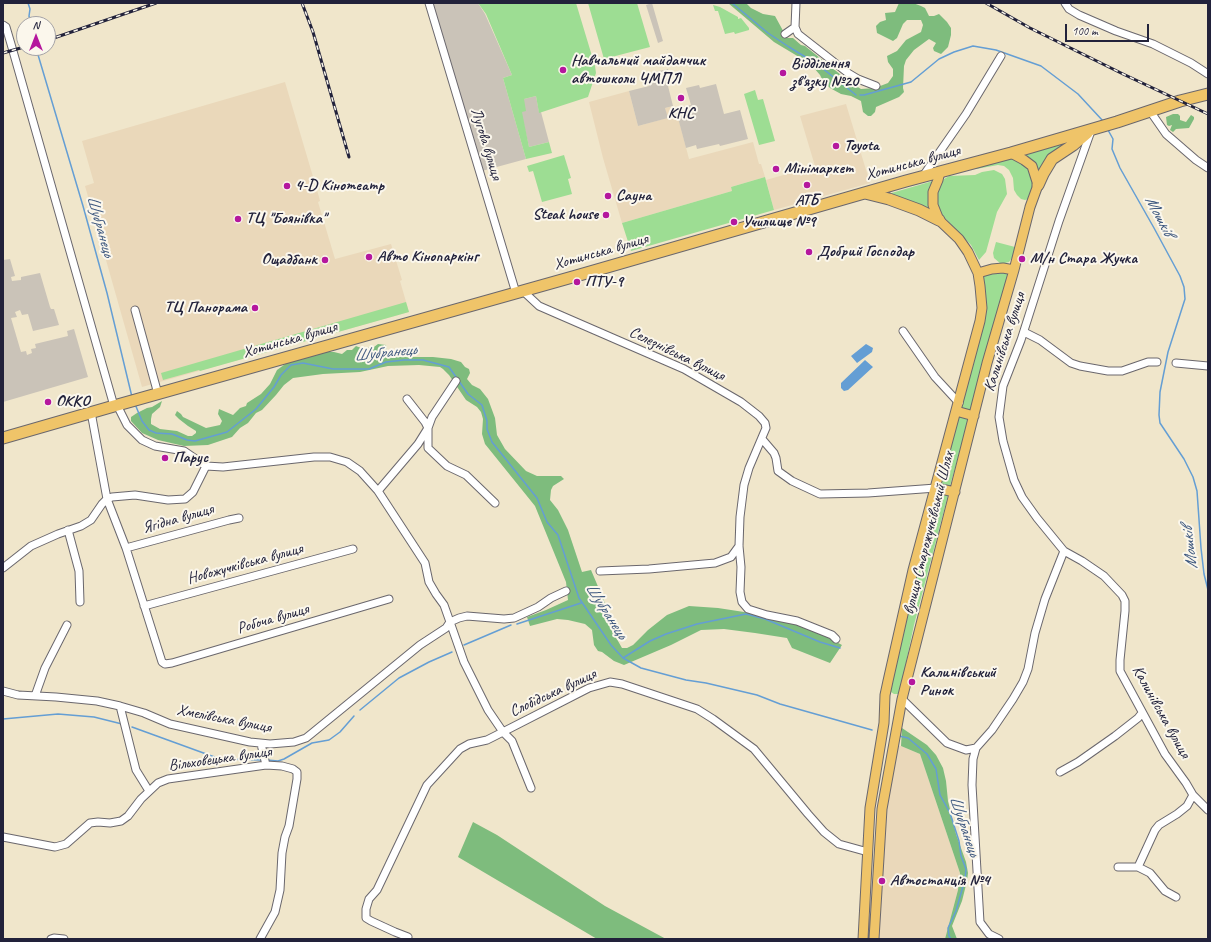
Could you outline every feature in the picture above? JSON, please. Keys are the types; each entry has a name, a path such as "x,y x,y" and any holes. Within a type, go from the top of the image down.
{"highway":[{"name":"Хотинська вулиця","path":"3,438 923,176 1011,153 1150,112 1180,101 1208,94"},
{"path":"1038,185 1052,159 1095,128"},
{"path":"864,193 919,210 939,220"}],"main road":[{"path":"1011,153 1032,166 1038,185"},
{"name":"вулиця Старожучківський Шлях","path":"863,939 870,808 884,722 886,696 913,570 980,322 981,301 978,273 968,252 959,239 939,220 934,205 933,192 940,172"},
{"name":"вулиця Старожучківський Шлях","path":"874,939 882,809 902,699 987,363 1014,270 1030,207 1038,185"},
{"path":"978,273 1003,268 1014,270"},
{"path":"958,407 974,416"},
{"path":"936,488 955,492"},
{"path":"886,696 902,699"},
{"path":"870,808 882,809"}],"street":[{"name":"Лугова вулиця","path":"429,3 520,292"},
{"path":"796,3 794,27 798,34 848,73 858,79 876,86"},
{"path":"1065,3 1069,9 1079,15 1116,31 1153,44 1191,63 1208,74"},
{"path":"3,24 6,27 117,405 127,425 142,440 155,446 184,451 206,466 223,467 314,457 330,457 347,462 360,471 378,491 425,564 429,582 444,605 464,662 488,710 503,732 512,741 531,788"},
{"path":"785,34 794,27"},
{"path":"923,176 966,114 1001,56"},
{"path":"1150,112 1166,134 1196,160 1208,168"},
{"name":"Калинівська вулиця","path":"1095,128 1059,221 1024,332 1007,375 1001,400 999,417 1011,473 1022,497 1064,551 1104,576 1122,595 1125,601 1125,611 1120,671 1165,754 1193,795 1208,810"},
{"name":"Селезнівська вулиця","path":"520,292 539,306 684,369 741,402 765,422 766,428 749,468 744,485 740,517 739,546 741,567 740,592 742,602 748,608 767,615 797,621 817,628 832,635 836,639"},
{"path":"135,310 156,394"},
{"path":"903,331 958,407"},
{"path":"1024,332 1040,340 1071,363 1080,366 1108,371 1122,371 1148,362 1157,362"},
{"path":"1176,363 1208,366"},
{"path":"378,491 418,444 428,428 432,418 456,381"},
{"path":"407,399 428,428 428,448 447,466 466,475 495,503"},
{"path":"91,412 107,499 126,548 144,606"},
{"path":"762,439 774,453 778,471 792,481 820,494 868,493 936,488"},
{"path":"3,568 31,546 81,526 91,520 102,504 107,499 112,497 135,495 168,500 187,498 193,492 206,466"},
{"name":"Ягідна вулиця","path":"126,548 239,518"},
{"path":"68,530 79,571 80,602"},
{"path":"600,571 649,569 714,563 731,556 739,546"},
{"name":"Новожучківська вулиця","path":"144,606 353,549"},
{"path":"999,939 989,934 980,922 972,785 973,759 976,748 992,730 1023,682 1028,669 1035,633 1045,599 1064,551"},
{"path":"450,622 467,616 504,619 514,618 538,607 551,598 566,591"},
{"name":"Робоча вулиця","path":"144,606 160,660 165,664 389,599"},
{"name":"Хмелівська вулиця","path":"3,691 18,695 98,701 144,713 170,724 261,744 294,742 306,738 414,650 446,628 450,622"},
{"path":"35,696 45,668 67,625"},
{"name":"Слобідська вулиця","path":"408,937 366,918 366,908 369,899 377,890 427,785 460,749 469,744 487,740 589,688 610,682 622,684 697,709 754,749 824,832 839,844 868,852"},
{"path":"902,699 947,743 966,750 976,748"},
{"path":"120,706 136,770 149,791"},
{"path":"1060,772 1078,762 1115,736 1138,718 1142,713"},
{"path":"261,744 265,764"},
{"name":"Вільховецька вулиця","path":"3,837 55,847 66,844 90,823 110,823 121,821 128,816 141,798 158,783 168,779 265,764 282,766 297,772 297,779 289,826 282,853 280,890 275,912 260,939"},
{"path":"1138,867 1158,825 1177,814 1187,806 1193,795"},
{"path":"1118,867 1138,867 1150,873 1165,891 1176,897"},
{"path":"51,939 64,939"}],"shaded area":[{"path":"433,3 478,3 485,14 512,75 503,78 526,159 482,171"},
{"path":"652,3 663,41 658,43 646,5"},
{"path":"668,69 670,77 667,82 673,106 665,108 668,118 638,126 629,91 649,86 646,74"},
{"name":"ТЦ \"Боянівка\"","path":"285,82 319,197 320,201 318,202 335,259 391,244 402,280 400,281 409,312 142,387 85,186 94,183 82,141"},
{"path":"716,84 724,114 740,110 748,139 720,146 719,144 697,149 696,145 686,148 678,118 676,118 673,108 691,105 686,88 699,85 700,88"},
{"path":"629,91 638,126 667,118 665,108 673,106 676,118 678,117 689,159 753,142 759,164 761,164 765,177 731,187 732,191 622,223 603,158 589,102"},
{"path":"536,96 539,112 541,112 549,142 529,147 521,112 524,99"},
{"path":"846,104 870,183 774,210 766,180 815,166 800,116"},
{"path":"10,259 15,276 11,277 12,281 21,280 21,277 40,273 50,307 51,309 54,309 59,325 33,331 28,314 22,315 20,310 15,312 17,317 11,318 21,352 26,351 27,355 32,353 31,349 36,348 35,344 68,336 67,331 74,329 88,377 3,402 3,260"},
{"path":"890,746 901,746 920,754 960,873 958,890 945,939 872,939"}],"green space":[{"path":"478,3 576,3 596,73 588,97 539,113 536,96 524,99 526,111 522,112 529,147 549,142 552,153 526,159 503,78 512,75 486,14"},
{"path":"588,3 637,3 650,47 604,59"},
{"path":"728,3 746,3 751,8 763,14 775,16 787,38 793,38 801,45 805,46 851,83 861,89 875,88 888,83 893,76 893,69 888,62 887,56 897,51 906,40 921,32 923,25 921,20 907,20 903,24 897,38 893,41 877,33 876,26 880,22 886,20 885,13 895,12 899,3 913,3 921,6 925,8 929,16 939,14 951,28 951,35 948,47 941,54 934,51 933,48 936,43 929,39 914,50 906,60 904,66 904,92 899,97 876,107 875,112 871,116 868,116 863,112 861,101 851,96 841,94 830,88 814,68 774,42"},
{"path":"713,5 720,7 738,17 738,19 741,18 749,30 735,34 734,32 725,34 718,11 715,11"},
{"path":"755,90 758,100 763,99 775,141 759,145 744,94"},
{"path":"1173,114 1178,114 1180,116 1180,120 1186,122 1191,115 1194,119 1189,128 1176,129 1173,132 1170,130 1172,125 1167,125 1166,117"},
{"path":"1067,142 1067,146 1039,174 1021,155"},
{"path":"564,155 571,178 568,179 572,194 542,202 533,171 529,172 527,166"},
{"path":"1011,158 1024,163 1031,173 1034,182 1029,199 1021,199 1017,195 1014,190 1013,178 1009,170 1004,166 998,165 976,169 975,167"},
{"path":"994,170 1002,174 1005,179 1007,194 997,212 986,252 979,260 971,245 943,216 937,200 938,193 944,179 949,176 975,175"},
{"path":"765,177 774,210 631,251 622,223 732,191 731,187"},
{"path":"933,181 929,195 932,212 920,205 888,194"},
{"path":"996,242 1015,247 1012,258 1009,262 1001,264 994,258 993,253"},
{"path":"1006,272 1008,274 971,411 964,410 960,406 974,357 982,277 987,274"},
{"path":"406,302 409,312 163,380 161,373"},
{"path":"378,344 386,345 387,357 433,357 461,362 469,369 470,373 467,379 472,385 480,389 488,399 495,418 497,435 505,449 526,471 537,476 561,476 564,479 553,486 550,500 558,510 568,530 582,572 591,570 605,603 606,620 622,648 627,648 633,645 648,630 667,615 689,606 718,608 783,619 814,630 842,645 830,663 792,648 787,638 724,629 701,630 671,645 624,665 614,661 602,652 598,651 594,645 592,630 585,624 557,619 530,626 527,617 568,600 566,582 535,506 485,444 482,434 483,419 481,412 477,407 466,400 449,375 440,367 419,365 388,366 360,372 323,374 293,378 284,385 262,410 256,413 248,423 240,428 232,437 208,445 184,446 158,440 142,433 131,421 131,417 137,413 162,401 160,407 152,414 151,424 160,429 177,431 188,436 192,436 196,433 196,431 175,415 177,411 183,417 206,428 220,425 222,421 218,414 219,409 233,415 240,408 246,406 247,403 261,394 270,384 277,370 288,362 317,352 334,352 342,354 347,350 352,350 356,346 367,348 374,347"},
{"path":"957,418 966,418 968,421 950,486 947,486 940,483"},
{"path":"937,492 948,495 914,625 900,691 898,694 894,694 891,692 890,688 897,650"},
{"path":"902,728 927,745 936,755 943,768 948,801 968,873 962,901 952,926 957,939 945,939 958,890 960,873 920,754 901,746"},
{"path":"473,822 497,835 605,906 666,939 597,939 458,857"}],"water":[{"path":"866,344 873,348 872,352 857,363 851,356"},
{"path":"865,360 873,367 848,390 844,391 841,388 841,383"}],"waterway":[{"name":"Шубранець","path":"28,3 30,9 29,16"},
{"name":"Мошків","path":"732,3 768,33 817,64 856,95"},
{"name":"Мошків","path":"860,95 911,82 939,59 973,46 996,50 1041,66 1078,94 1103,121"},
{"name":"Шубранець","path":"38,56 107,293 132,397"},
{"name":"Мошків","path":"1108,130 1113,139 1112,149 1120,168 1180,276 1184,287 1185,299 1168,352 1160,392 1159,415 1160,423 1184,459 1193,477 1197,491 1201,548 1204,574 1208,590"},
{"name":"Шубранець","path":"135,404 142,421 149,430 156,433 172,434 187,440 195,441 227,432 256,409 274,387 281,375 291,365 303,363 333,369 369,369 386,362 423,360 449,367 468,394 482,405 487,421 487,429 492,442 537,498 547,522 558,535 579,598 611,645 623,658 641,668 686,680 757,695 780,704 872,730"},
{"path":"517,624 581,603"},
{"path":"623,658 650,641 666,634 697,624 746,614 765,619 820,642 840,648"},
{"path":"464,645 511,625"},
{"path":"360,710 399,678 452,652"},
{"path":"3,719 58,714 94,717 122,724"},
{"path":"267,760 278,761 312,743 329,740 340,732 354,716"},
{"path":"132,727 220,759 263,760"},
{"name":"Шубранець","path":"899,736 908,738 927,754 936,769 940,795 950,813 959,841 961,856 966,869 965,879 956,911 948,928 951,939"}],"railway":[{"path":"56,37 156,3"},
{"path":"302,3 313,32 349,157"},
{"path":"986,3 1030,28 1208,114"},
{"path":"3,53 16,49"}],"place":[{"name":"Навчальний майданчик автошколи ЧМПЛ","path":"563,70"},
{"name":"Відділення зв'язку №20","path":"783,73"},
{"name":"КНС","path":"681,98"},
{"name":"Toyota","path":"836,146"},
{"name":"Мінімаркет","path":"776,169"},
{"name":"АТБ","path":"807,185"},
{"name":"4-D Кінотеатр","path":"287,186"},
{"name":"Сауна","path":"608,196"},
{"name":"Steak house","path":"606,215"},
{"name":"ТЦ \"Боянівка\"","path":"238,219"},
{"name":"Училище №9","path":"734,222"},
{"name":"Добрий Господар","path":"809,252"},
{"name":"Авто Кінопаркінг","path":"369,257"},
{"name":"М/н Стара Жучка","path":"1022,259"},
{"name":"Ощадбанк","path":"325,260"},
{"name":"ПТУ-9","path":"577,282"},
{"name":"ТЦ Панорама","path":"255,308"},
{"name":"ОККО","path":"48,402"},
{"name":"Парус","path":"165,458"},
{"name":"Калинівський Ринок","path":"912,682"},
{"name":"Автостанція №4","path":"882,881"}]}
